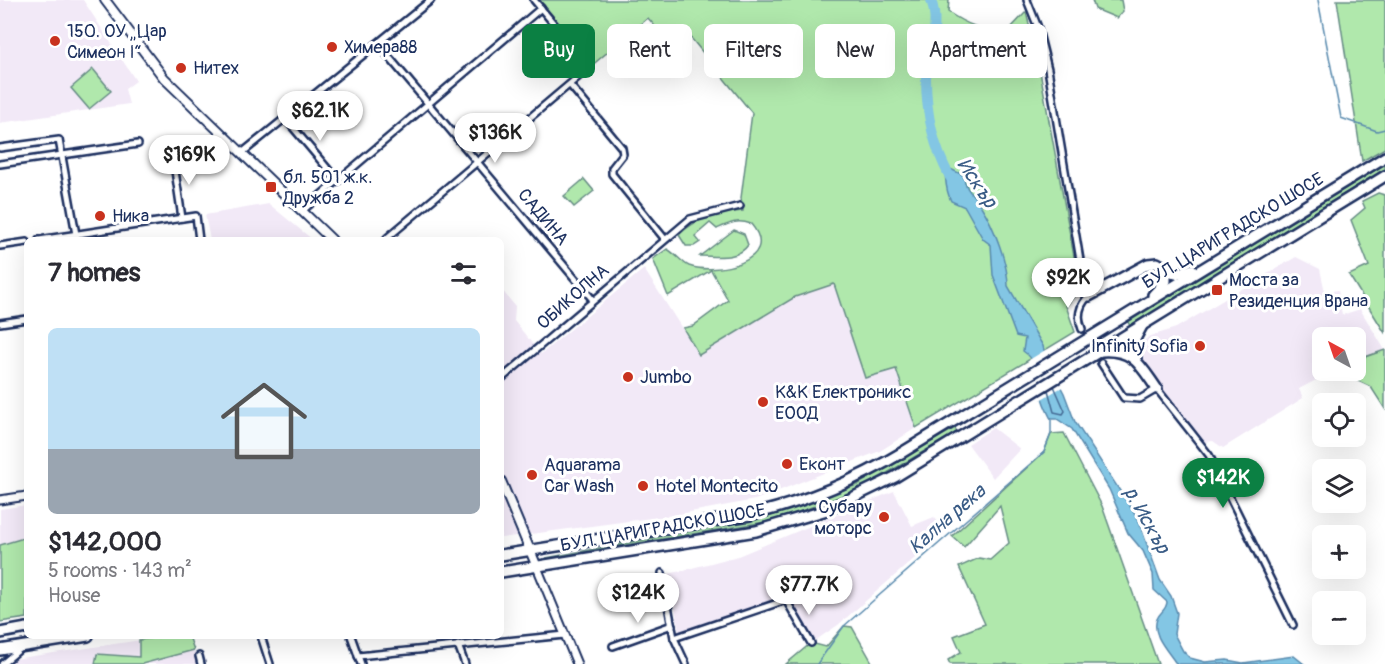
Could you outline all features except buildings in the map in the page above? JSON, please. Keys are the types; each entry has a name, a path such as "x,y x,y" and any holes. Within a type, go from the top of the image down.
{"highway":[{"name":"БУЛ. ЦАРИГРАДСКО ШОСЕ","path":"504,554 731,519 786,506 874,469 1385,157"},
{"name":"БУЛ. ЦАРИГРАДСКО ШОСЕ","path":"504,572 735,535 810,516 895,477 1385,176"},
{"path":"1089,296 1148,264 1157,263 1166,270 1183,273 1224,255"},
{"path":"1139,308 1164,284 1166,270"},
{"path":"1136,360 1134,341 1143,325"},
{"path":"1100,351 1121,351 1136,360 1157,389"},
{"path":"0,633 24,629"},
{"path":"0,650 68,639"}],"main road":[{"path":"105,0 164,78 329,237"},
{"path":"504,488 537,567"}],"street":[{"path":"243,153 431,0"},
{"path":"388,237 591,67 534,0"},
{"path":"1027,0 1037,25 1048,69 1085,290 1089,296 1084,300 1079,314 1082,329"},
{"path":"302,211 541,8"},
{"name":"САДИНА","path":"378,44 593,300"},
{"path":"570,85 622,148 623,154 612,168 612,174 664,238"},
{"path":"285,118 338,181"},
{"path":"0,148 58,140 63,154 76,237 196,216 199,237"},
{"path":"0,164 138,144"},
{"path":"173,157 182,218"},
{"name":"ОБИКОЛНА","path":"504,376 664,238 690,219 740,206"},
{"path":"0,246 24,242"},
{"path":"0,323 24,319"},
{"path":"1101,363 1125,398 1140,399 1157,389 1209,454 1293,625"},
{"path":"0,500 24,496"},
{"path":"537,567 577,664"},
{"path":"662,573 674,639 687,664"},
{"path":"674,639 786,600 812,643"},
{"path":"613,646 672,625"},
{"path":"358,656 566,635"},
{"path":"262,639 270,664"},
{"path":"352,639 361,664"},
{"path":"458,645 465,664"},
{"path":"2,664 23,646"},
{"path":"199,656 201,664"}],"shaded area":[{"name":"150. ОУ „Цар Симеон I“","path":"0,0 83,0 136,81 125,89 129,104 0,123"},
{"path":"269,204 309,237 209,237 205,215"},
{"path":"1296,257 1320,269 1325,292 1338,290 1342,315 1360,309 1385,350 1366,357 1366,327 1312,327 1312,381 1314,381 1299,389 1303,398 1223,448 1213,441 1205,442 1164,392 1139,353 1142,343 1148,337 1176,328"},
{"path":"644,269 699,355 795,297 834,284 865,378 896,369 916,428 880,451 755,500 674,515 504,538 504,293 515,306 514,321 541,354"},
{"path":"993,428 1020,449 993,478 968,444"},
{"path":"894,491 912,526 934,517 946,531 838,625 816,640 810,637 786,596 679,632 669,574 738,556"},
{"path":"24,505 24,618 0,622 0,509"},
{"path":"148,639 190,639 199,664 0,664 0,661"}],"green space":[{"path":"534,0 949,0 948,12 971,24 907,24 907,78 1041,78 1080,289 1066,306 1075,332 916,428 896,369 865,378 834,284 795,297 699,355 683,328 693,326 728,300 711,270 668,296 653,259 667,249 689,266 714,269 741,263 752,256 758,248 759,237 751,224 742,222 734,222 717,229 710,223 695,236 700,242 694,246 686,246 679,235 693,224 708,217 743,211 741,198 752,113 724,78 803,78 803,24 704,24 704,54 692,39 692,24 653,24 648,18 641,24 607,24 607,53 595,63 595,24 554,24"},
{"path":"1092,0 1121,0 1123,11 1117,18 1095,9"},
{"path":"1337,0 1385,0 1385,148 1362,161"},
{"path":"1026,12 1029,24 1015,24"},
{"path":"93,69 111,91 89,109 71,88"},
{"path":"1385,164 1385,169 1130,326 1128,322"},
{"path":"584,179 594,191 574,207 564,196"},
{"path":"1378,193 1385,195 1385,333 1349,275 1369,266 1351,220 1365,208 1362,201"},
{"path":"734,230 744,234 748,245 744,250 727,256 700,256"},
{"path":"1385,350 1385,409 1371,387 1358,381 1366,381 1366,357"},
{"path":"955,428 957,432 860,489 777,520 546,558 774,515 857,485"},
{"path":"1064,433 1102,506 1158,664 950,664 948,660 961,652 954,636 985,624 959,567 979,558 990,560 1009,543 1000,506 964,547 952,536 1044,452 1051,434"},
{"path":"24,538 24,618 0,622 0,545"},
{"path":"844,626 852,627 873,664 786,664 811,643 826,647"},
{"path":"190,639 194,650 142,664 95,664 97,654 139,657 139,640"}],"water":[{"path":"944,166 963,175 968,189 986,214 1003,256 1008,286 1043,346 1046,359 1064,393 1075,422 1137,517 1160,580 1171,596 1177,613 1174,634 1183,651 1190,658 1205,662 1227,660 1243,663 1294,656 1304,664 1177,664 1168,652 1156,630 1158,616 1167,602 1154,590 1153,574 1143,551 1128,533 1109,489 1072,429 1057,419 1051,419 1043,401 1036,368 1023,351 1025,338 1016,336 993,275 991,245 983,239 965,207 951,201 946,187"}],"pier":[{"path":"1047,349 1064,386 1040,400 1037,375 1029,360"}],"waterway":[{"name":"Искър","path":"931,0 935,20 926,78 927,104 935,141 950,177"},
{"path":"1318,0 1341,118 1377,131 1385,129"},
{"name":"Кална река","path":"817,664 844,626 1044,452 1051,434 1051,418"}],"tunnel":[{"path":"1082,329 1101,363"}],"place":[{"name":"150. ОУ „Цар Симеон I“","path":"55,41"},
{"name":"Химера88","path":"332,47"},
{"name":"Нитех","path":"181,68"},
{"name":"бл. 501 ж.к. Дружба 2","path":"271,187"},
{"name":"Ника","path":"100,216"},
{"name":"Моста за Резиденция Врана","path":"1217,290"},
{"name":"Infinity Sofia","path":"1200,346"},
{"name":"Jumbo","path":"628,377"},
{"name":"K&K Електроникс ЕООД","path":"763,402"},
{"name":"Еконт","path":"787,464"},
{"name":"Aquarama Car Wash","path":"532,475"},
{"name":"Hotel Montecito","path":"643,486"},
{"name":"Субару моторс","path":"884,517"}],"water label":[{"name":"р. Искър","path":"1147,520"}]}
